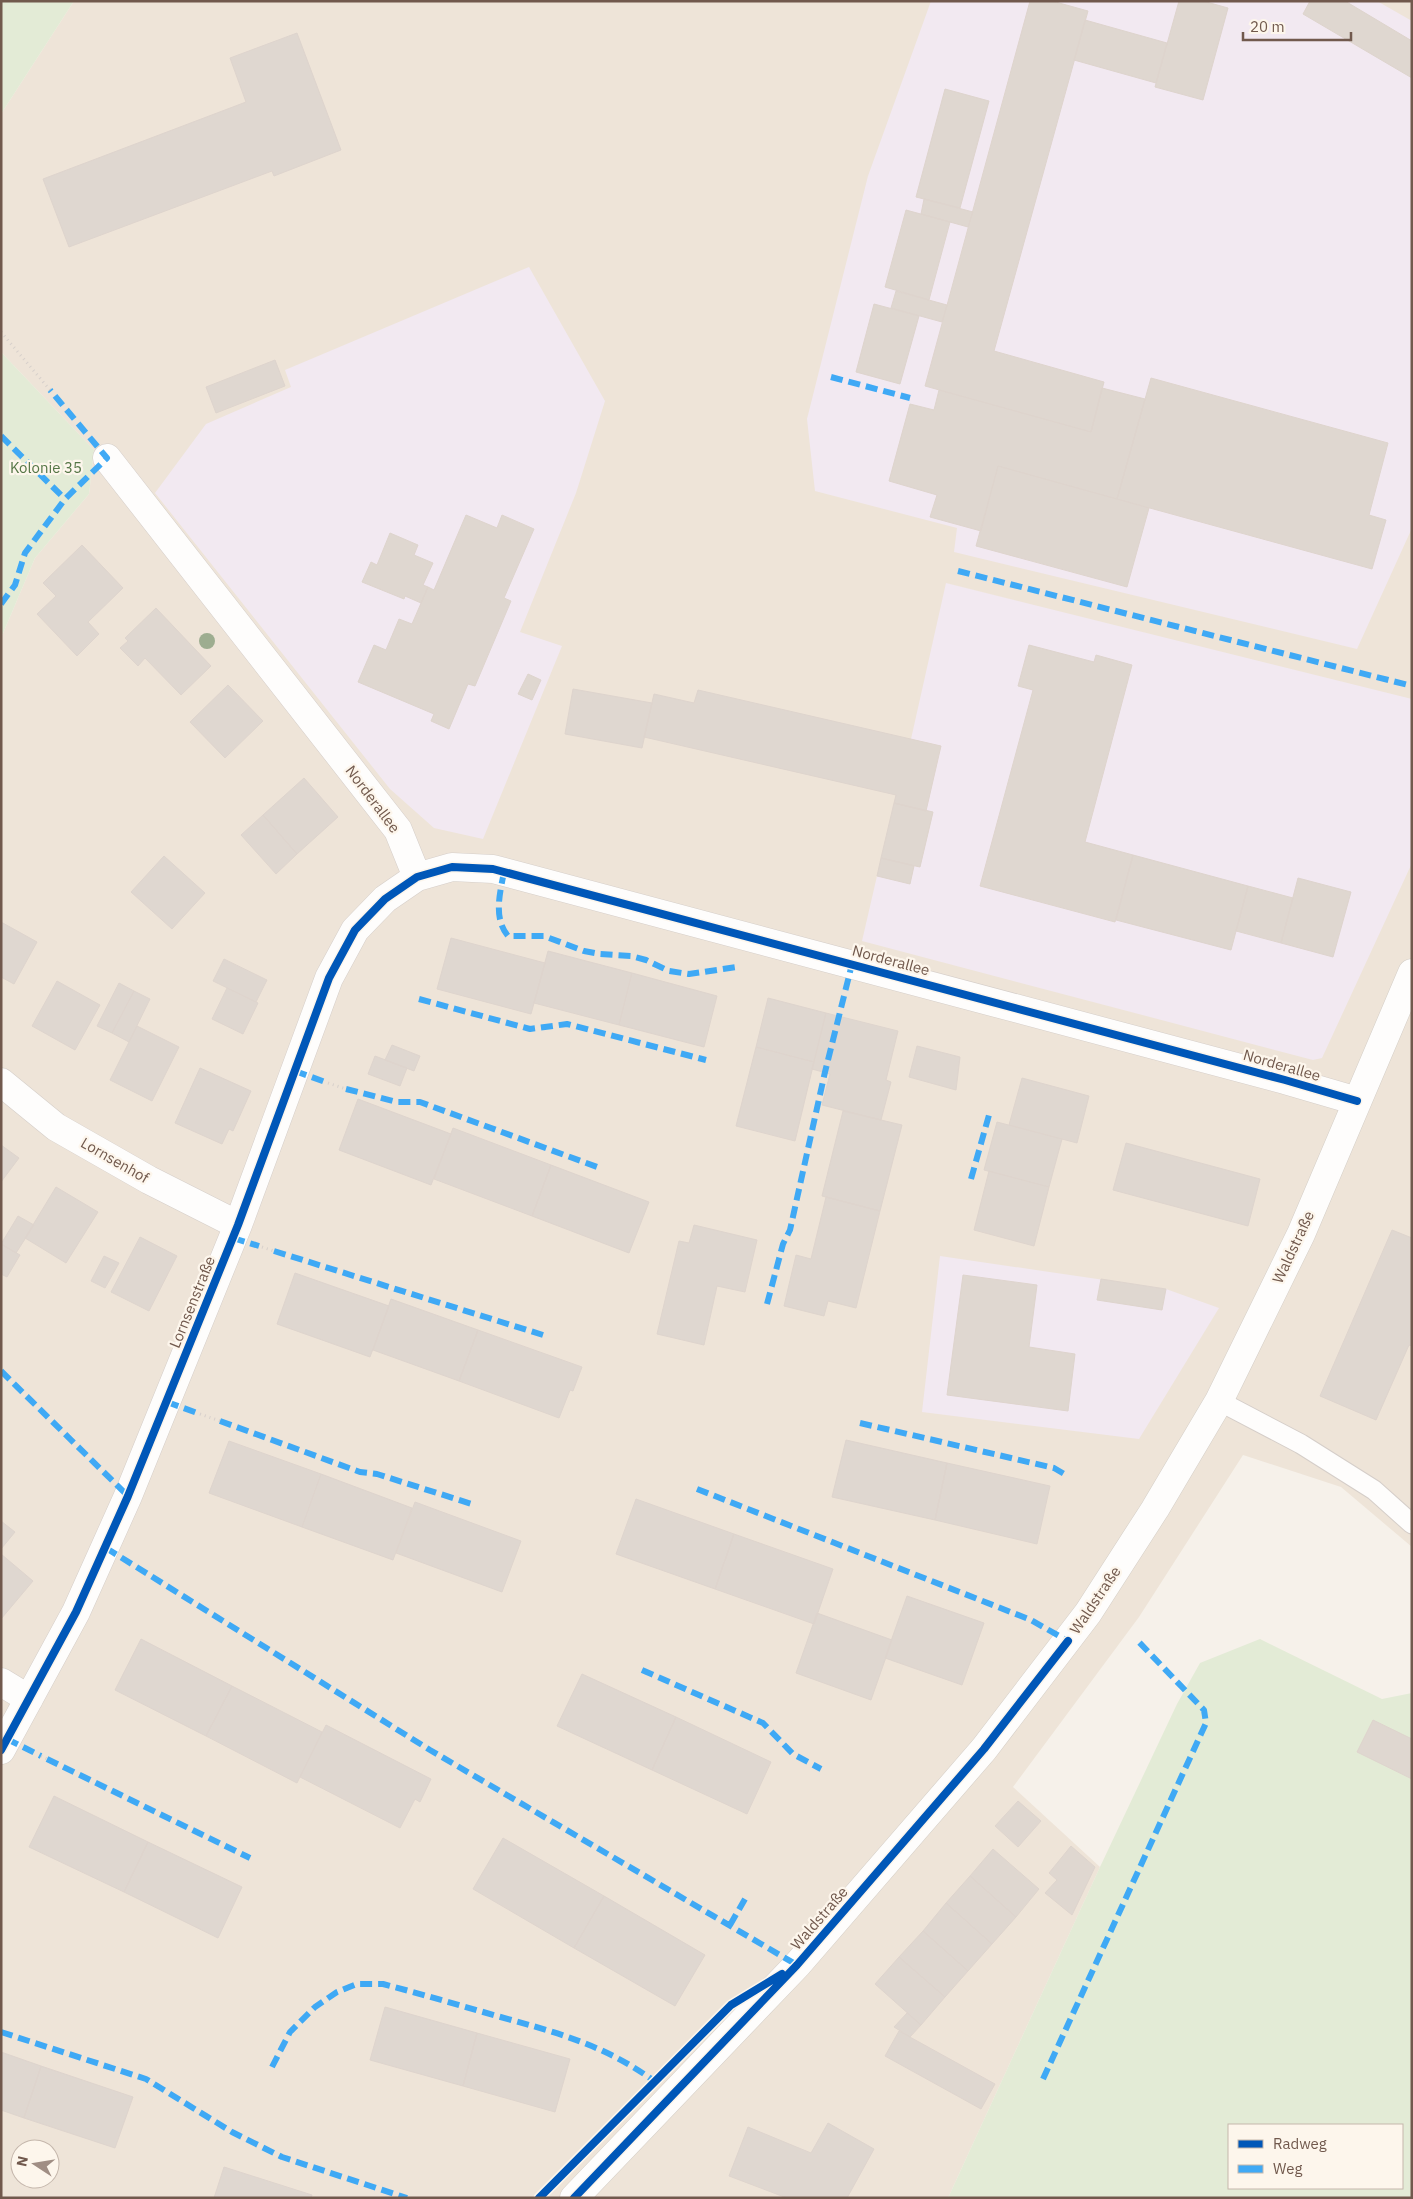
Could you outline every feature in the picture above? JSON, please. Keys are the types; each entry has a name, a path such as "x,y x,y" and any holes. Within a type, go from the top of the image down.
{"street":[{"name":"Norderallee","path":"107,458 398,830 417,877 452,867 494,869 1285,1080 1357,1101"},
{"name":"Lornsenstraße","path":"1,1750 76,1612 113,1531 238,1225 329,978 356,930 385,899 417,877"},
{"name":"Waldstraße","path":"574,2198 797,1965 984,1750 1088,1613 1219,1401 1301,1234 1412,973"},
{"name":"Lornsenhof","path":"1,1082 56,1127 148,1180 238,1225"},
{"path":"1,1682 29,1699"}],"lane":[{"path":"1219,1401 1301,1444 1358,1479 1374,1490 1412,1524"}],"path":[{"path":"1,332 50,390"},
{"path":"328,1083 346,1089"},
{"path":"260,1246 274,1250"},
{"path":"200,1414 220,1421"},
{"path":"41,1756 47,1759"}],"shaded area":[{"path":"74,1 1412,1 1412,1547 1341,1487 1243,1455 1139,1617 1013,1787 1100,1867 948,2198 1,2198 1,638 35,558 89,494 94,450 1,352 1,114"},
{"path":"931,1 1377,1 1412,21 1412,528 1357,649 954,552 957,528 815,491 807,419 868,176"},
{"path":"529,267 605,401 576,493 520,632 562,646 483,839 434,828 390,789 155,493 206,424 291,387 285,370"},
{"path":"946,583 1412,699 1412,863 1322,1058 1313,1060 862,941 877,876 910,884 914,866 920,867 933,813 926,811 940,746 911,739"},
{"path":"940,1256 1166,1289 1219,1308 1139,1439 922,1412"}],"green space":[{"path":"1,1 74,1 1,114"},
{"name":"Kolonie 35","path":"1,352 94,450 89,494 35,558 1,638"},
{"path":"1260,1639 1382,1699 1412,1693 1412,2198 948,2198 1177,1704 1200,1663"}],"building":[{"path":"1030,1 1052,1 1088,11 994,351 1104,382 1091,432 925,386"},
{"path":"1179,1 1203,1 1228,8 1203,100 1155,87"},
{"path":"1310,1 1345,1 1412,41 1412,78 1303,14"},
{"path":"1085,20 1167,43 1156,83 1074,60"},
{"path":"297,33 341,150 274,176 272,171 69,247 43,179 246,102 230,58"},
{"path":"945,89 989,101 960,208 916,197"},
{"path":"924,199 973,212 968,227 921,214"},
{"path":"906,210 950,222 929,300 885,287"},
{"path":"896,291 947,305 942,322 891,308"},
{"path":"874,304 919,316 900,384 856,372"},
{"path":"275,360 285,386 216,413 206,387"},
{"path":"1151,378 1388,443 1369,515 1386,520 1372,569 1117,499"},
{"path":"1102,388 1145,399 1117,499 998,466 981,531 930,517 937,495 889,481 910,404 934,410 939,390 1091,432"},
{"path":"998,466 1149,508 1127,587 976,546"},
{"path":"466,515 497,528 502,515 534,529 504,598 511,601 475,686 468,684 449,729 431,721 434,714 358,682 374,645 386,650 399,619 412,624 428,587 434,590"},
{"path":"390,533 418,545 414,555 433,563 423,585 428,587 421,603 405,596 404,599 362,582 371,562 377,565"},
{"path":"82,545 123,588 88,622 99,634 77,656 37,614 56,596 43,583"},
{"path":"156,608 211,666 181,695 145,658 138,666 120,648 128,641 125,638"},
{"path":"1029,645 1094,662 1096,655 1132,665 1085,842 1133,855 1115,922 980,886 1033,690 1018,686"},
{"path":"528,674 541,680 532,700 518,694"},
{"path":"228,685 263,721 225,758 190,722"},
{"path":"573,689 652,703 642,748 565,734"},
{"path":"698,690 941,746 926,811 894,803 896,795 644,737 654,694 694,703"},
{"path":"304,778 338,817 297,854 263,815"},
{"path":"894,803 933,812 920,867 881,858"},
{"path":"263,815 297,854 276,874 241,835"},
{"path":"1133,855 1248,886 1231,950 1116,920"},
{"path":"164,856 205,893 172,929 131,892"},
{"path":"881,858 914,866 910,884 877,876"},
{"path":"1298,878 1351,892 1333,957 1281,943"},
{"path":"1248,886 1293,898 1281,943 1236,931"},
{"path":"1,922 37,942 14,984 1,977"},
{"path":"451,938 545,963 531,1014 437,989"},
{"path":"548,951 632,973 619,1025 534,1003"},
{"path":"224,959 267,980 256,1002 213,981"},
{"path":"632,973 717,996 704,1047 619,1025"},
{"path":"57,981 100,1005 75,1050 32,1026"},
{"path":"119,983 134,991 112,1033 97,1026"},
{"path":"227,988 258,1003 243,1034 212,1019"},
{"path":"134,991 150,999 129,1042 112,1033"},
{"path":"768,998 826,1013 814,1062 756,1047"},
{"path":"826,1013 898,1031 886,1080 891,1082 881,1120 822,1105 830,1074 812,1069"},
{"path":"137,1026 179,1047 152,1101 110,1080"},
{"path":"392,1045 420,1056 414,1071 385,1060"},
{"path":"917,1046 960,1057 956,1090 909,1077"},
{"path":"756,1047 814,1062 795,1141 736,1126"},
{"path":"375,1056 407,1068 400,1086 368,1074"},
{"path":"200,1068 251,1091 233,1131 229,1129 222,1144 175,1123"},
{"path":"1022,1078 1089,1096 1077,1143 1009,1125"},
{"path":"358,1099 451,1134 431,1185 339,1150"},
{"path":"843,1111 902,1125 880,1211 822,1196"},
{"path":"997,1122 1062,1139 1049,1187 984,1170"},
{"path":"453,1128 551,1165 532,1216 434,1179"},
{"path":"1126,1143 1260,1179 1248,1226 1113,1190"},
{"path":"1,1145 19,1158 1,1182"},
{"path":"551,1165 649,1202 629,1253 532,1216"},
{"path":"989,1171 1049,1187 1034,1246 974,1230"},
{"path":"56,1187 98,1212 66,1263 25,1238"},
{"path":"826,1197 880,1211 856,1308 828,1301 824,1316 784,1306 796,1255 811,1259"},
{"path":"18,1216 34,1225 16,1253 1,1244"},
{"path":"694,1225 757,1240 745,1292 717,1286 704,1345 657,1334 679,1241 689,1243"},
{"path":"1392,1230 1412,1238 1412,1346 1409,1345 1376,1420 1320,1396"},
{"path":"140,1237 177,1256 149,1311 111,1292"},
{"path":"1,1244 20,1255 7,1277 1,1274"},
{"path":"104,1256 119,1263 105,1288 91,1281"},
{"path":"295,1273 389,1306 370,1357 277,1324"},
{"path":"963,1275 1037,1285 1029,1347 1075,1354 1068,1411 947,1395"},
{"path":"1101,1279 1166,1289 1162,1310 1097,1300"},
{"path":"391,1299 478,1330 459,1381 373,1350"},
{"path":"478,1330 582,1367 573,1391 570,1390 559,1418 459,1381"},
{"path":"846,1440 947,1463 935,1520 832,1497"},
{"path":"229,1441 321,1474 302,1527 209,1493"},
{"path":"947,1463 1050,1486 1037,1544 935,1520"},
{"path":"321,1474 412,1508 393,1560 302,1527"},
{"path":"636,1499 734,1534 715,1589 616,1554"},
{"path":"415,1502 521,1541 502,1592 396,1553"},
{"path":"1,1521 15,1532 1,1549"},
{"path":"734,1534 833,1569 814,1624 715,1589"},
{"path":"1,1554 33,1581 1,1619"},
{"path":"907,1596 984,1623 962,1685 885,1658"},
{"path":"817,1613 892,1640 871,1700 796,1673"},
{"path":"141,1639 232,1686 206,1736 115,1690"},
{"path":"582,1674 676,1717 652,1770 557,1726"},
{"path":"232,1686 322,1732 297,1783 206,1736"},
{"path":"676,1717 771,1762 747,1814 652,1770"},
{"path":"1373,1720 1412,1739 1412,1779 1357,1752"},
{"path":"326,1725 431,1779 420,1802 415,1799 400,1828 300,1777"},
{"path":"54,1796 148,1842 124,1892 29,1847"},
{"path":"1018,1801 1041,1821 1018,1847 995,1826"},
{"path":"503,1838 604,1896 574,1948 473,1889"},
{"path":"148,1842 242,1887 218,1938 124,1892"},
{"path":"1071,1846 1095,1867 1072,1915 1045,1893 1057,1880 1049,1873"},
{"path":"993,1849 1039,1889 1016,1917 970,1876"},
{"path":"970,1876 1016,1917 992,1944 946,1903"},
{"path":"604,1896 705,1955 675,2006 574,1948"},
{"path":"946,1903 992,1944 968,1971 923,1931"},
{"path":"923,1931 968,1971 945,1997 899,1957"},
{"path":"899,1957 945,1997 921,2025 875,1984"},
{"path":"385,2007 477,2033 463,2086 370,2060"},
{"path":"907,2013 921,2025 910,2037 894,2027"},
{"path":"899,2031 995,2084 981,2109 885,2056"},
{"path":"477,2033 570,2059 555,2112 463,2086"},
{"path":"1,2052 41,2066 24,2118 1,2110"},
{"path":"41,2066 133,2097 115,2148 24,2118"},
{"path":"828,2123 874,2149 847,2198 787,2198 729,2176 748,2127 811,2153"},
{"path":"224,2167 312,2195 311,2198 214,2198"}],"marked path":[{"path":"831,377 910,398"},
{"path":"1,604 15,585 25,553 65,499 107,458 50,390"},
{"path":"1,436 65,499"},
{"path":"958,571 1412,686"},
{"path":"504,872 499,913 503,929 508,936 544,936 584,951 631,956 646,960 669,971 689,974 737,967"},
{"path":"767,1304 783,1244 790,1230 825,1072 852,964"},
{"path":"419,999 530,1029 567,1024 706,1060"},
{"path":"295,1071 328,1083"},
{"path":"346,1089 397,1102 420,1102 600,1168"},
{"path":"971,1179 989,1115"},
{"path":"233,1238 259,1246"},
{"path":"274,1251 543,1335"},
{"path":"1,1371 128,1496"},
{"path":"167,1402 200,1414"},
{"path":"220,1421 360,1472 377,1474 475,1505"},
{"path":"860,1423 1054,1468 1066,1475"},
{"path":"697,1489 1031,1620 1068,1641"},
{"path":"106,1548 430,1750 797,1965 795,1966"},
{"path":"1043,2079 1206,1723 1204,1710 1137,1640"},
{"path":"642,1670 763,1723 793,1754 821,1769"},
{"path":"7,1739 41,1756"},
{"path":"47,1759 250,1858"},
{"path":"730,1925 745,1899"},
{"path":"272,2067 290,2032 315,2007 337,1992 357,1984 383,1984 579,2041 617,2058 654,2081"},
{"path":"1,2032 146,2079 232,2132 282,2157 407,2198"}],"cycle path":[{"path":"1,1750 76,1612 128,1496 238,1225 329,978 355,930 385,899 417,877 452,867 493,869 1285,1080 1357,1101"},
{"path":"574,2198 797,1965 984,1749 1068,1641"},
{"path":"539,2198 731,2005 782,1974"}]}
